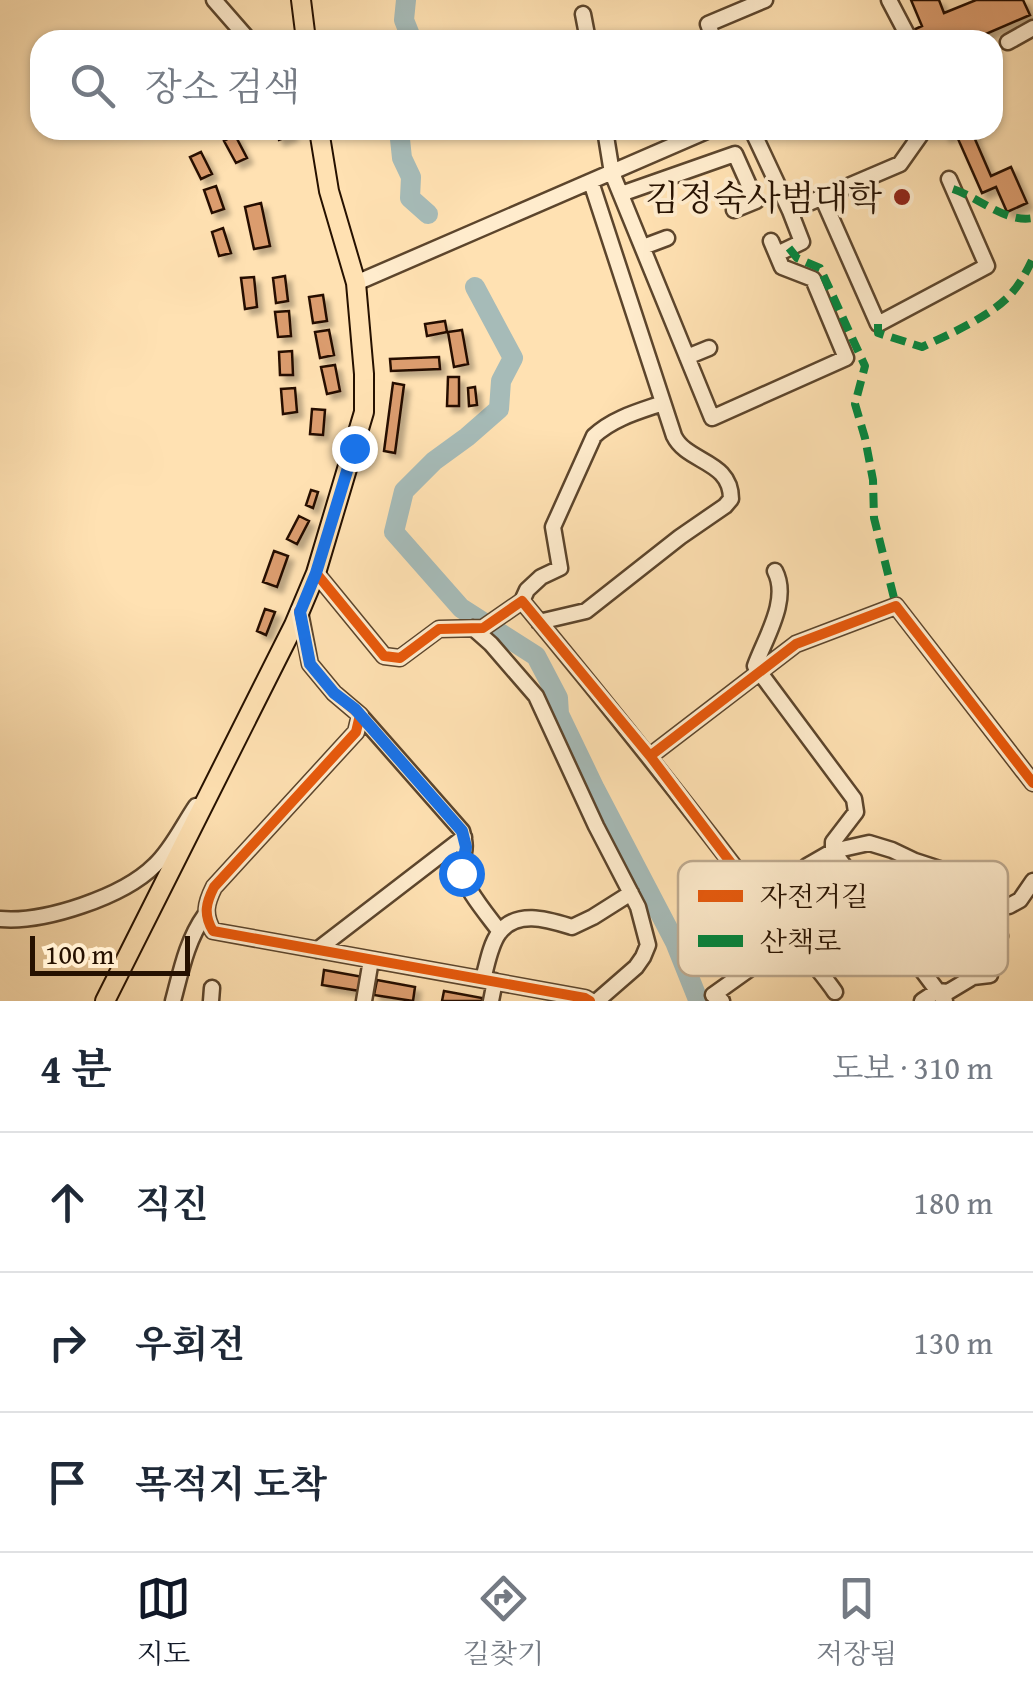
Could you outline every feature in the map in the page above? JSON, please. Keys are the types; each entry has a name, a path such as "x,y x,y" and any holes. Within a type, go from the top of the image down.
{"main road":[{"path":"300,0 304,30"},
{"path":"105,1001 300,612 316,573 364,412 356,284 330,191 321,140"}],"street":[{"path":"214,0 240,30"},
{"path":"710,30 708,24 765,0"},
{"path":"889,0 905,30"},
{"path":"584,14 586,30"},
{"path":"1008,42 1033,28"},
{"path":"606,140 612,172 712,418 846,358 814,279 782,267 774,247 802,242 757,140"},
{"path":"356,284 686,140"},
{"path":"790,210 900,164 917,140"},
{"path":"621,194 735,154 756,201 734,210"},
{"path":"822,197 878,324 988,266 949,179"},
{"path":"540,622 586,610 732,498 732,488 711,462 679,447 591,182"},
{"path":"643,247 668,238"},
{"path":"687,357 710,348"},
{"path":"316,573 384,656 400,658 439,628 478,628 522,601 541,577 560,568 553,527 594,436 640,410 664,403"},
{"path":"776,571 780,579 778,608 755,666 854,799 856,812 833,842 833,851 840,861"},
{"path":"522,601 650,756 730,861"},
{"path":"650,756 796,644 896,606 1033,784"},
{"path":"300,612 310,664 462,831 466,847 461,873 500,932"},
{"path":"205,915 213,931 220,934 594,1001 636,967 648,945 638,907 536,696 478,628"},
{"path":"174,1001 187,952 214,886 356,732 360,715"},
{"path":"0,919 77,908 124,888 154,866 218,772"},
{"path":"318,950 464,836"},
{"path":"816,861 833,851 869,843 921,861"},
{"path":"1008,906 1020,900 1033,881"},
{"path":"491,1001 489,980 500,932 529,916 572,927 630,893"},
{"path":"364,1001 371,960"},
{"path":"722,1001 713,995 740,976"},
{"path":"824,976 834,992"},
{"path":"922,1001 982,976"}],"building":[{"path":"911,0 939,0 944,13 976,0 1023,0 1030,15 995,30 913,30 922,26"},
{"path":"238,140 247,158 236,163 224,141"},
{"path":"959,140 975,140 991,176 1011,167 1027,203 1007,212 996,187 982,193"},
{"path":"201,152 212,174 201,179 190,157"},
{"path":"216,186 224,209 212,213 204,190"},
{"path":"261,203 270,246 254,249 245,207"},
{"path":"223,228 231,253 219,256 212,232"},
{"path":"285,276 288,301 276,303 273,278"},
{"path":"254,277 257,307 245,309 241,278"},
{"path":"323,295 327,321 313,323 309,297"},
{"path":"289,311 291,336 278,337 275,312"},
{"path":"445,321 447,332 427,336 425,324"},
{"path":"329,330 334,355 320,358 315,332"},
{"path":"462,330 468,364 454,367 448,332"},
{"path":"292,351 293,375 280,375 279,352"},
{"path":"439,357 440,369 391,371 390,359"},
{"path":"335,365 340,391 327,394 321,367"},
{"path":"448,377 459,377 459,406 447,406"},
{"path":"393,383 404,385 395,453 384,451"},
{"path":"475,387 477,405 469,406 468,388"},
{"path":"295,388 297,412 283,414 281,389"},
{"path":"312,409 325,410 323,435 310,434"},
{"path":"311,490 318,492 313,508 306,505"},
{"path":"299,516 309,521 297,544 287,539"},
{"path":"274,551 288,556 277,587 263,582"},
{"path":"265,609 275,612 266,635 257,631"},
{"path":"324,970 363,977 360,991 322,985"},
{"path":"377,980 415,987 413,1001 374,995"},
{"path":"444,991 482,998 482,1001 442,1001"}],"waterway":[{"path":"406,0 404,20 408,30"},
{"path":"400,140 402,158 411,177 410,198 428,214"},
{"path":"475,287 513,358 501,381 499,409 434,461 404,491 394,532 461,608 536,656 558,698 559,714 595,789 678,950"},
{"path":"689,976 701,1001"}],"marked path":[{"path":"953,189 1012,217 1033,218"},
{"path":"789,248 797,258 820,268 865,366 855,404 873,480 874,518 896,606"},
{"path":"878,324 878,333 922,347 998,306 1018,285 1033,258"}],"cycle path":[{"path":"316,573 384,656 400,658 439,629 483,628 522,601 650,756 730,861"},
{"path":"650,756 796,644 896,606 1033,783"},
{"path":"299,611 310,664 334,693 360,715 356,732 214,887 207,909 213,931 590,1001"}],"place":[{"name":"김정숙사범대학","path":"902,197"}],"route":[{"path":"354,448 316,573 300,612 304,642 310,664 334,693 355,709 462,831 466,847 461,873"}]}
